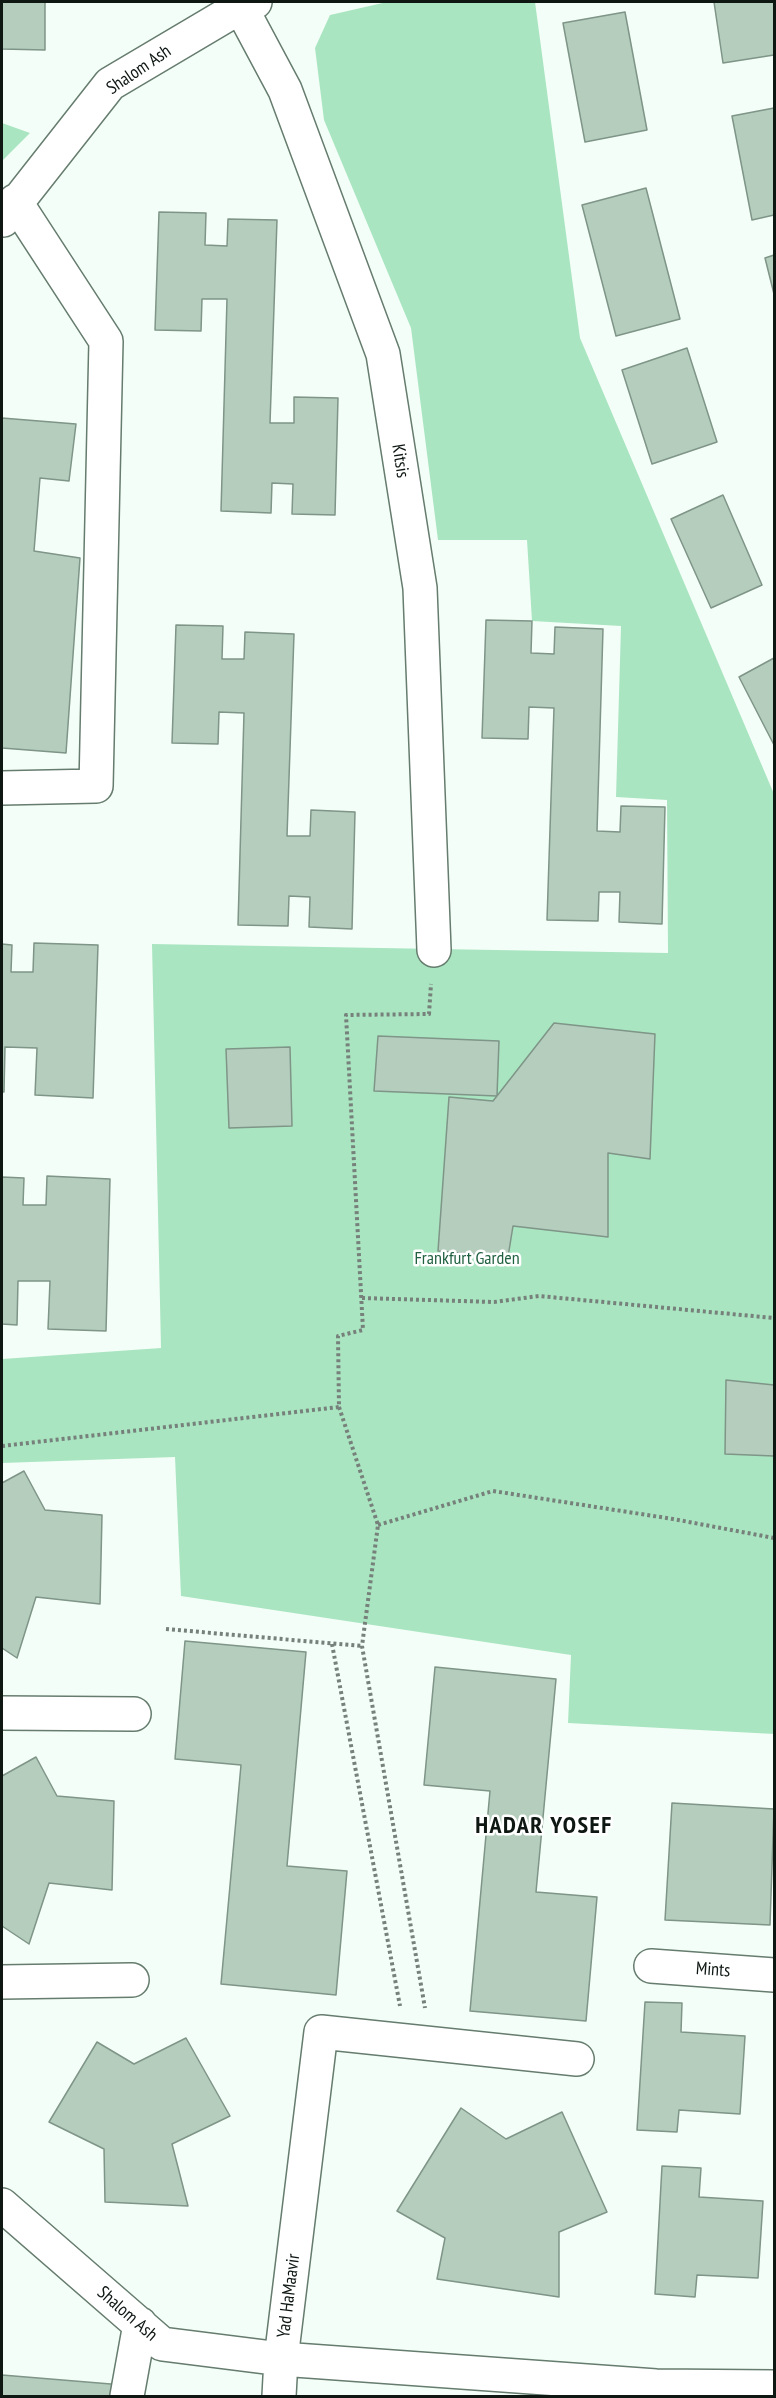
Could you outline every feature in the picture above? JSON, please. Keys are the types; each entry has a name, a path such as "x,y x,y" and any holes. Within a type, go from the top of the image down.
{"street":[{"name":"Shalom Ash","path":"8,211 110,84 244,3"},
{"name":"Kitsis","path":"244,3 285,90 383,354 420,588 434,950"},
{"path":"2,788 96,786 106,341 8,211"},
{"path":"2,1713 134,1714"},
{"name":"Mints","path":"651,1966 774,1974"},
{"path":"2,1982 132,1980"},
{"name":"Yad HaMaavir","path":"577,2059 321,2032 281,2359 657,2391 774,2387"},
{"name":"Shalom Ash","path":"2,2205 162,2344 281,2359"},
{"path":"127,2397 140,2324"},
{"path":"279,2397 281,2359"}],"path":[{"path":"419,2043 362,1646 378,1525 339,1407 338,1336 363,1330 346,1016 429,1014 434,950"},
{"path":"362,1298 494,1302 539,1296 774,1318"},
{"path":"2,1446 339,1407"},
{"path":"378,1525 493,1491 774,1538"},
{"path":"166,1629 362,1646"},
{"path":"332,1644 419,2043"}],"green space":[{"name":"Frankfurt Garden","path":"387,2 535,2 580,338 774,794 774,1734 568,1723 571,1655 181,1596 175,1457 2,1463 2,1359 161,1348 152,944 668,953 667,800 616,797 621,626 532,621 527,540 438,540 411,328 324,120 315,48 330,15"},
{"path":"2,123 30,133 2,161"}],"building":[{"path":"2,2 45,2 45,50 2,49"},
{"path":"714,2 774,2 774,55 723,63"},
{"path":"625,12 647,130 585,142 563,23"},
{"path":"774,108 774,215 752,220 732,116"},
{"path":"646,188 680,319 616,336 582,205"},
{"path":"159,212 206,213 205,245 227,246 228,219 277,220 270,423 294,423 294,397 338,398 335,515 292,514 293,484 272,483 271,513 221,511 227,299 202,299 201,331 155,330"},
{"path":"774,255 774,294 765,258"},
{"path":"687,348 717,442 652,464 622,370"},
{"path":"2,418 76,424 69,481 40,478 34,551 80,558 66,753 2,748"},
{"path":"723,495 762,585 711,608 671,519"},
{"path":"486,620 532,621 531,653 554,654 555,627 603,629 597,831 620,832 621,806 665,807 662,924 619,922 620,892 599,892 598,921 547,920 554,708 529,707 528,739 482,738"},
{"path":"176,625 223,626 222,659 244,659 245,632 294,634 287,836 310,836 311,810 355,812 352,929 309,927 310,897 289,896 288,926 238,925 244,713 219,712 218,744 172,743"},
{"path":"774,658 774,745 739,677"},
{"path":"34,943 98,945 93,1098 35,1095 37,1048 5,1047 4,1092 2,1092 2,944 12,945 11,972 33,972"},
{"path":"554,1023 655,1034 650,1159 608,1153 608,1237 513,1226 508,1257 438,1251 449,1097 493,1101"},
{"path":"378,1036 499,1041 497,1096 374,1091"},
{"path":"290,1047 292,1126 229,1128 226,1049"},
{"path":"47,1176 110,1179 106,1331 48,1329 50,1281 18,1281 17,1325 2,1324 2,1177 24,1178 23,1205 46,1205"},
{"path":"726,1380 774,1385 774,1456 725,1454"},
{"path":"24,1471 45,1510 102,1515 100,1604 36,1597 17,1658 2,1648 2,1483"},
{"path":"185,1641 306,1652 287,1866 347,1871 336,1995 221,1984 241,1765 175,1759"},
{"path":"435,1667 556,1679 536,1892 597,1897 586,2021 470,2011 490,1791 424,1785"},
{"path":"36,1757 57,1796 114,1801 112,1890 49,1883 29,1944 2,1926 2,1776"},
{"path":"672,1803 774,1809 770,1925 665,1920"},
{"path":"645,2002 682,2003 681,2032 745,2036 740,2114 679,2110 677,2132 637,2130"},
{"path":"186,2038 230,2116 172,2144 188,2206 105,2202 104,2149 49,2122 97,2042 134,2064"},
{"path":"461,2108 506,2139 562,2112 607,2212 559,2232 559,2297 437,2279 445,2238 397,2211"},
{"path":"662,2166 701,2168 699,2197 763,2201 758,2278 697,2275 695,2297 655,2294"},
{"path":"2,2375 123,2385 122,2396 2,2396"}],"district":[{"name":"HADAR YOSEF","path":"544,1826"}]}
